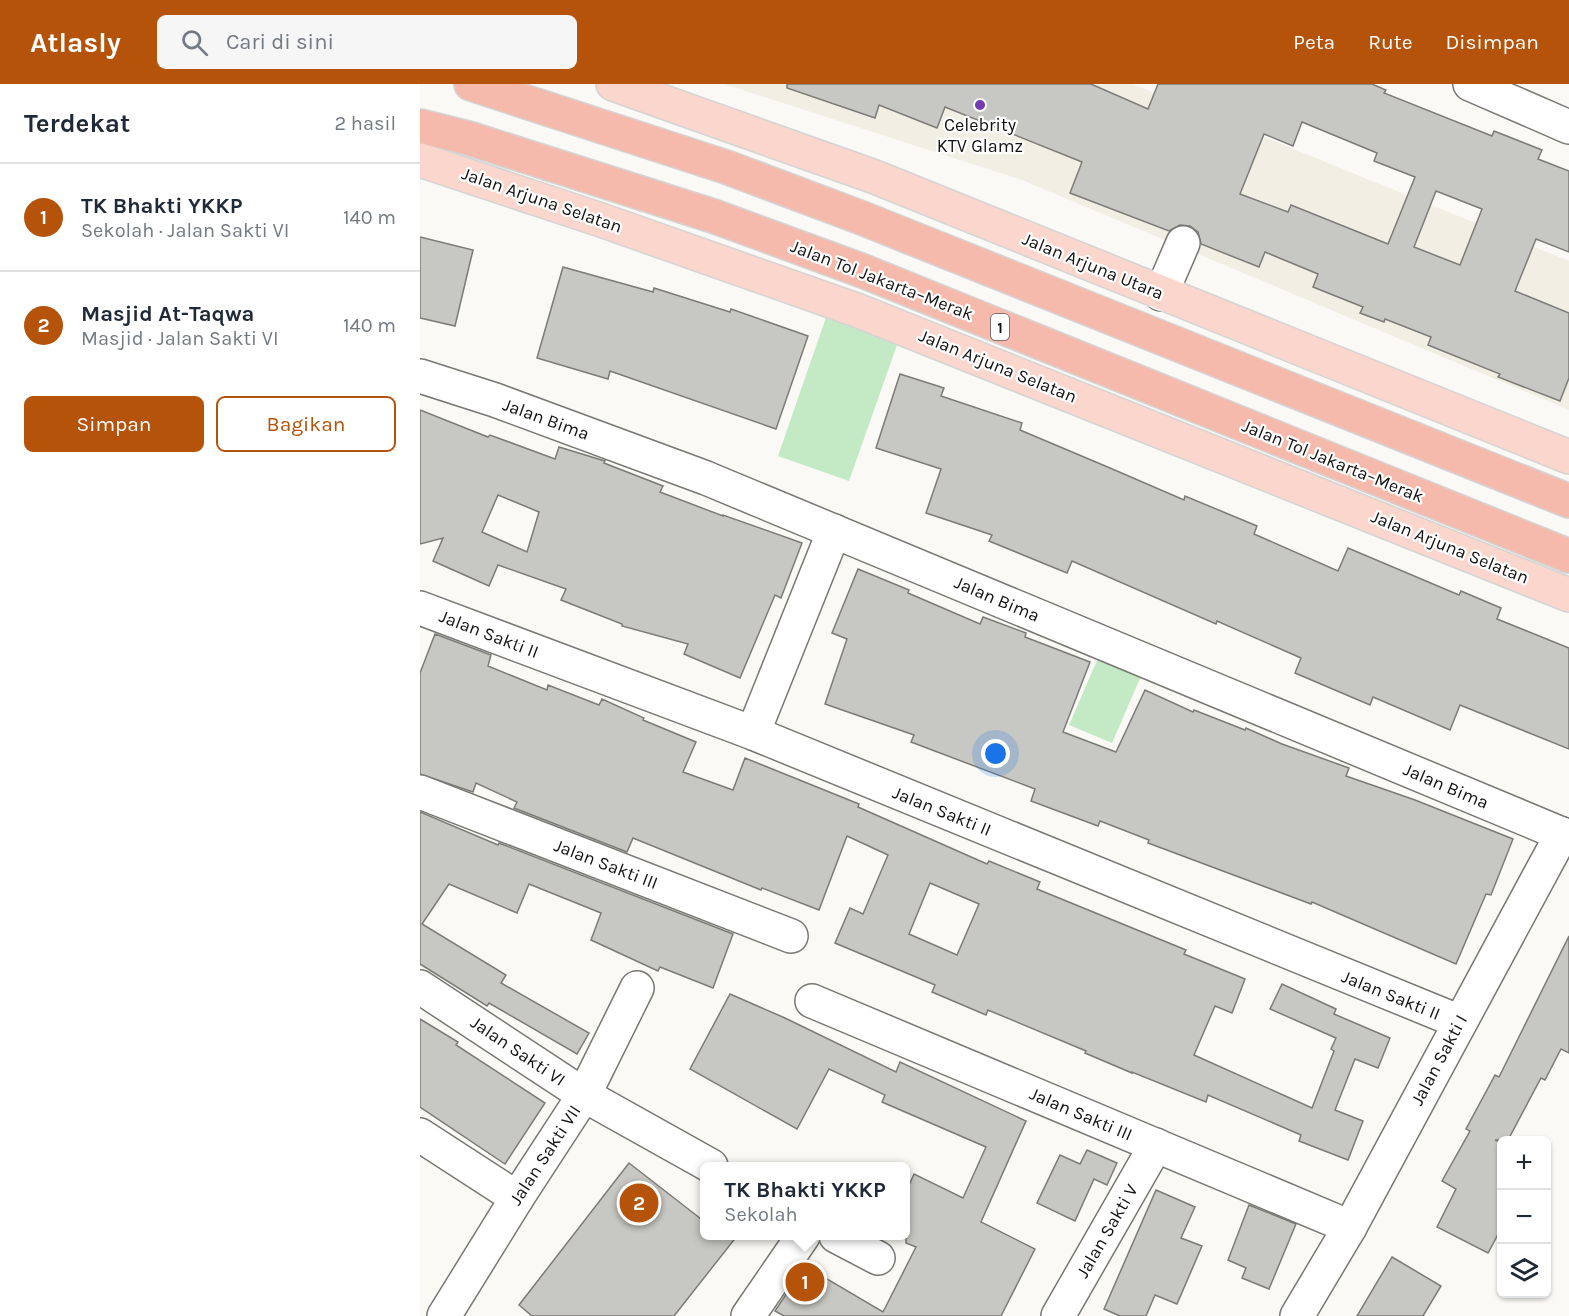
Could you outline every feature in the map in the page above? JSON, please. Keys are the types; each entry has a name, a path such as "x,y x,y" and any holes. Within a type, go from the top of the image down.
{"highway":[{"path":"471,84 726,166 862,218 1569,501"},
{"name":"Jalan Tol Jakarta–Merak","path":"420,126 468,138 713,216 863,271 1569,556"}],"main road":[{"name":"Jalan Arjuna Utara","path":"613,84 875,177 1569,457"},
{"name":"Jalan Arjuna Selatan","path":"420,160 859,310 1569,595"}],"street":[{"path":"1470,84 1569,127"},
{"path":"1161,294 1183,243"},
{"name":"Jalan Bima","path":"420,376 495,400 706,478 1565,836"},
{"path":"753,734 834,531"},
{"name":"Jalan Sakti II","path":"420,608 753,734 1460,1022"},
{"name":"Jalan Sakti III","path":"420,792 791,936"},
{"name":"Jalan Sakti I","path":"1297,1316 1350,1227 1460,1022 1565,836"},
{"name":"Jalan Sakti VI","path":"420,987 584,1095 702,1162"},
{"name":"Jalan Sakti VII","path":"444,1316 584,1095 637,988"},
{"name":"Jalan Sakti III","path":"812,1001 1350,1227"},
{"path":"420,1135 517,1198"},
{"name":"Jalan Sakti V","path":"1058,1316 1156,1145"},
{"path":"748,1316 800,1240"},
{"path":"844,1240 878,1258"}],"shaded area":[{"path":"724,84 1133,84 1569,261 1569,410 1022,180"}],"green space":[{"path":"831,303 903,328 849,481 778,456"},
{"path":"1102,649 1145,667 1112,743 1069,725"}],"building":[{"path":"787,84 1091,84 1148,109 1158,84 1372,84 1386,90 1384,93 1492,136 1494,131 1542,150 1538,159 1569,171 1569,252 1536,239 1515,291 1569,313 1569,378 1560,401 1498,377 1500,374 1428,345 1431,337 1385,319 1384,322 1360,313 1363,307 1313,287 1318,274 1265,252 1259,267 1201,244 1198,232 1190,226 1180,225 1169,231 1070,193 1082,162 945,107 937,128 879,105 875,118 787,88","holes":["1302,122 1377,153 1374,161 1415,177 1388,244 1291,205 1288,212 1240,194 1264,134 1293,146","1436,191 1482,209 1460,265 1414,247"]},
{"path":"420,237 473,250 455,326 420,318"},
{"path":"563,267 653,292 654,288 730,312 731,309 808,336 776,429 610,371 608,379 537,358"},
{"path":"900,374 944,388 941,396 1022,423 1020,430 1184,500 1185,496 1257,526 1254,534 1338,571 1348,548 1459,595 1461,591 1501,608 1497,619 1569,648 1569,749 1460,705 1450,730 1373,697 1370,705 1295,673 1301,658 1217,621 1216,624 1072,561 1067,573 989,541 992,535 926,513 941,469 876,448"},
{"path":"420,410 488,437 490,435 555,459 559,447 605,461 604,463 663,486 660,492 802,543 781,598 775,595 740,678 684,654 688,644 622,626 622,624 561,600 566,589 498,565 489,586 433,561 443,538 420,544","holes":["498,495 539,512 527,552 482,532"]},
{"path":"858,569 909,590 908,593 980,624 983,617 1026,633 1025,637 1090,662 1063,732 1116,752 1145,690 1193,712 1194,710 1245,730 1246,728 1282,744 1349,768 1346,776 1415,800 1513,839 1491,895 1486,894 1456,964 1312,902 1311,904 1148,843 1149,840 1100,821 1098,826 1031,801 1035,789 911,742 914,735 825,704 847,639 832,633"},
{"path":"435,634 491,655 488,666 547,690 548,685 599,705 602,699 644,718 643,720 696,742 683,772 733,790 745,758 859,804 858,807 987,864 989,861 1040,882 1037,889 1186,950 1184,954 1245,979 1232,1013 1215,1006 1194,1055 1312,1108 1334,1051 1331,1049 1336,1038 1270,1009 1282,984 1336,1009 1334,1014 1390,1038 1378,1068 1355,1059 1335,1110 1363,1121 1348,1160 1299,1141 1301,1135 1208,1095 1206,1102 1132,1073 988,1010 986,1015 932,992 935,985 835,943 850,908 863,914 888,855 847,836 819,910 762,888 761,890 633,838 627,852 514,808 517,802 476,783 473,792 420,774 420,673","holes":["930,883 979,904 957,955 909,934"]},
{"path":"420,812 498,845 499,843 733,934 713,988 660,967 658,971 591,940 601,913 529,884 517,913 449,884 422,924 506,975 501,983 589,1033 577,1054 489,1003 487,1006 420,964"},
{"path":"1569,936 1569,1053 1561,1049 1545,1080 1541,1078 1510,1136 1497,1136 1495,1140 1497,1141 1497,1236 1488,1253 1437,1227 1456,1189 1442,1181 1470,1131 1466,1129 1495,1075 1499,1077"},
{"path":"730,994 896,1072 900,1062 1026,1121 981,1222 1035,1249 1001,1316 784,1316 775,1311 805,1266 883,1312 916,1247 906,1243 906,1240 910,1240 910,1183 914,1174 963,1198 986,1147 882,1102 885,1095 829,1069 797,1129 690,1069"},
{"path":"420,1019 458,1042 456,1045 545,1103 505,1164 420,1107"},
{"path":"1087,1150 1117,1163 1107,1185 1094,1179 1075,1221 1037,1203 1060,1155 1080,1164"},
{"path":"629,1163 700,1218 700,1240 734,1240 674,1316 532,1316 519,1305"},
{"path":"1156,1190 1195,1207 1181,1238 1202,1246 1177,1304 1155,1295 1146,1316 1120,1316 1104,1309"},
{"path":"1249,1205 1296,1224 1269,1289 1242,1278 1246,1268 1228,1260"},
{"path":"1392,1257 1441,1286 1423,1316 1357,1316"}],"place":[{"name":"Celebrity KTV Glamz","path":"980,105"},
{"name":"Masjid At-Taqwa","path":"639,1203"},
{"name":"TK Bhakti YKKP","path":"805,1282"}]}
